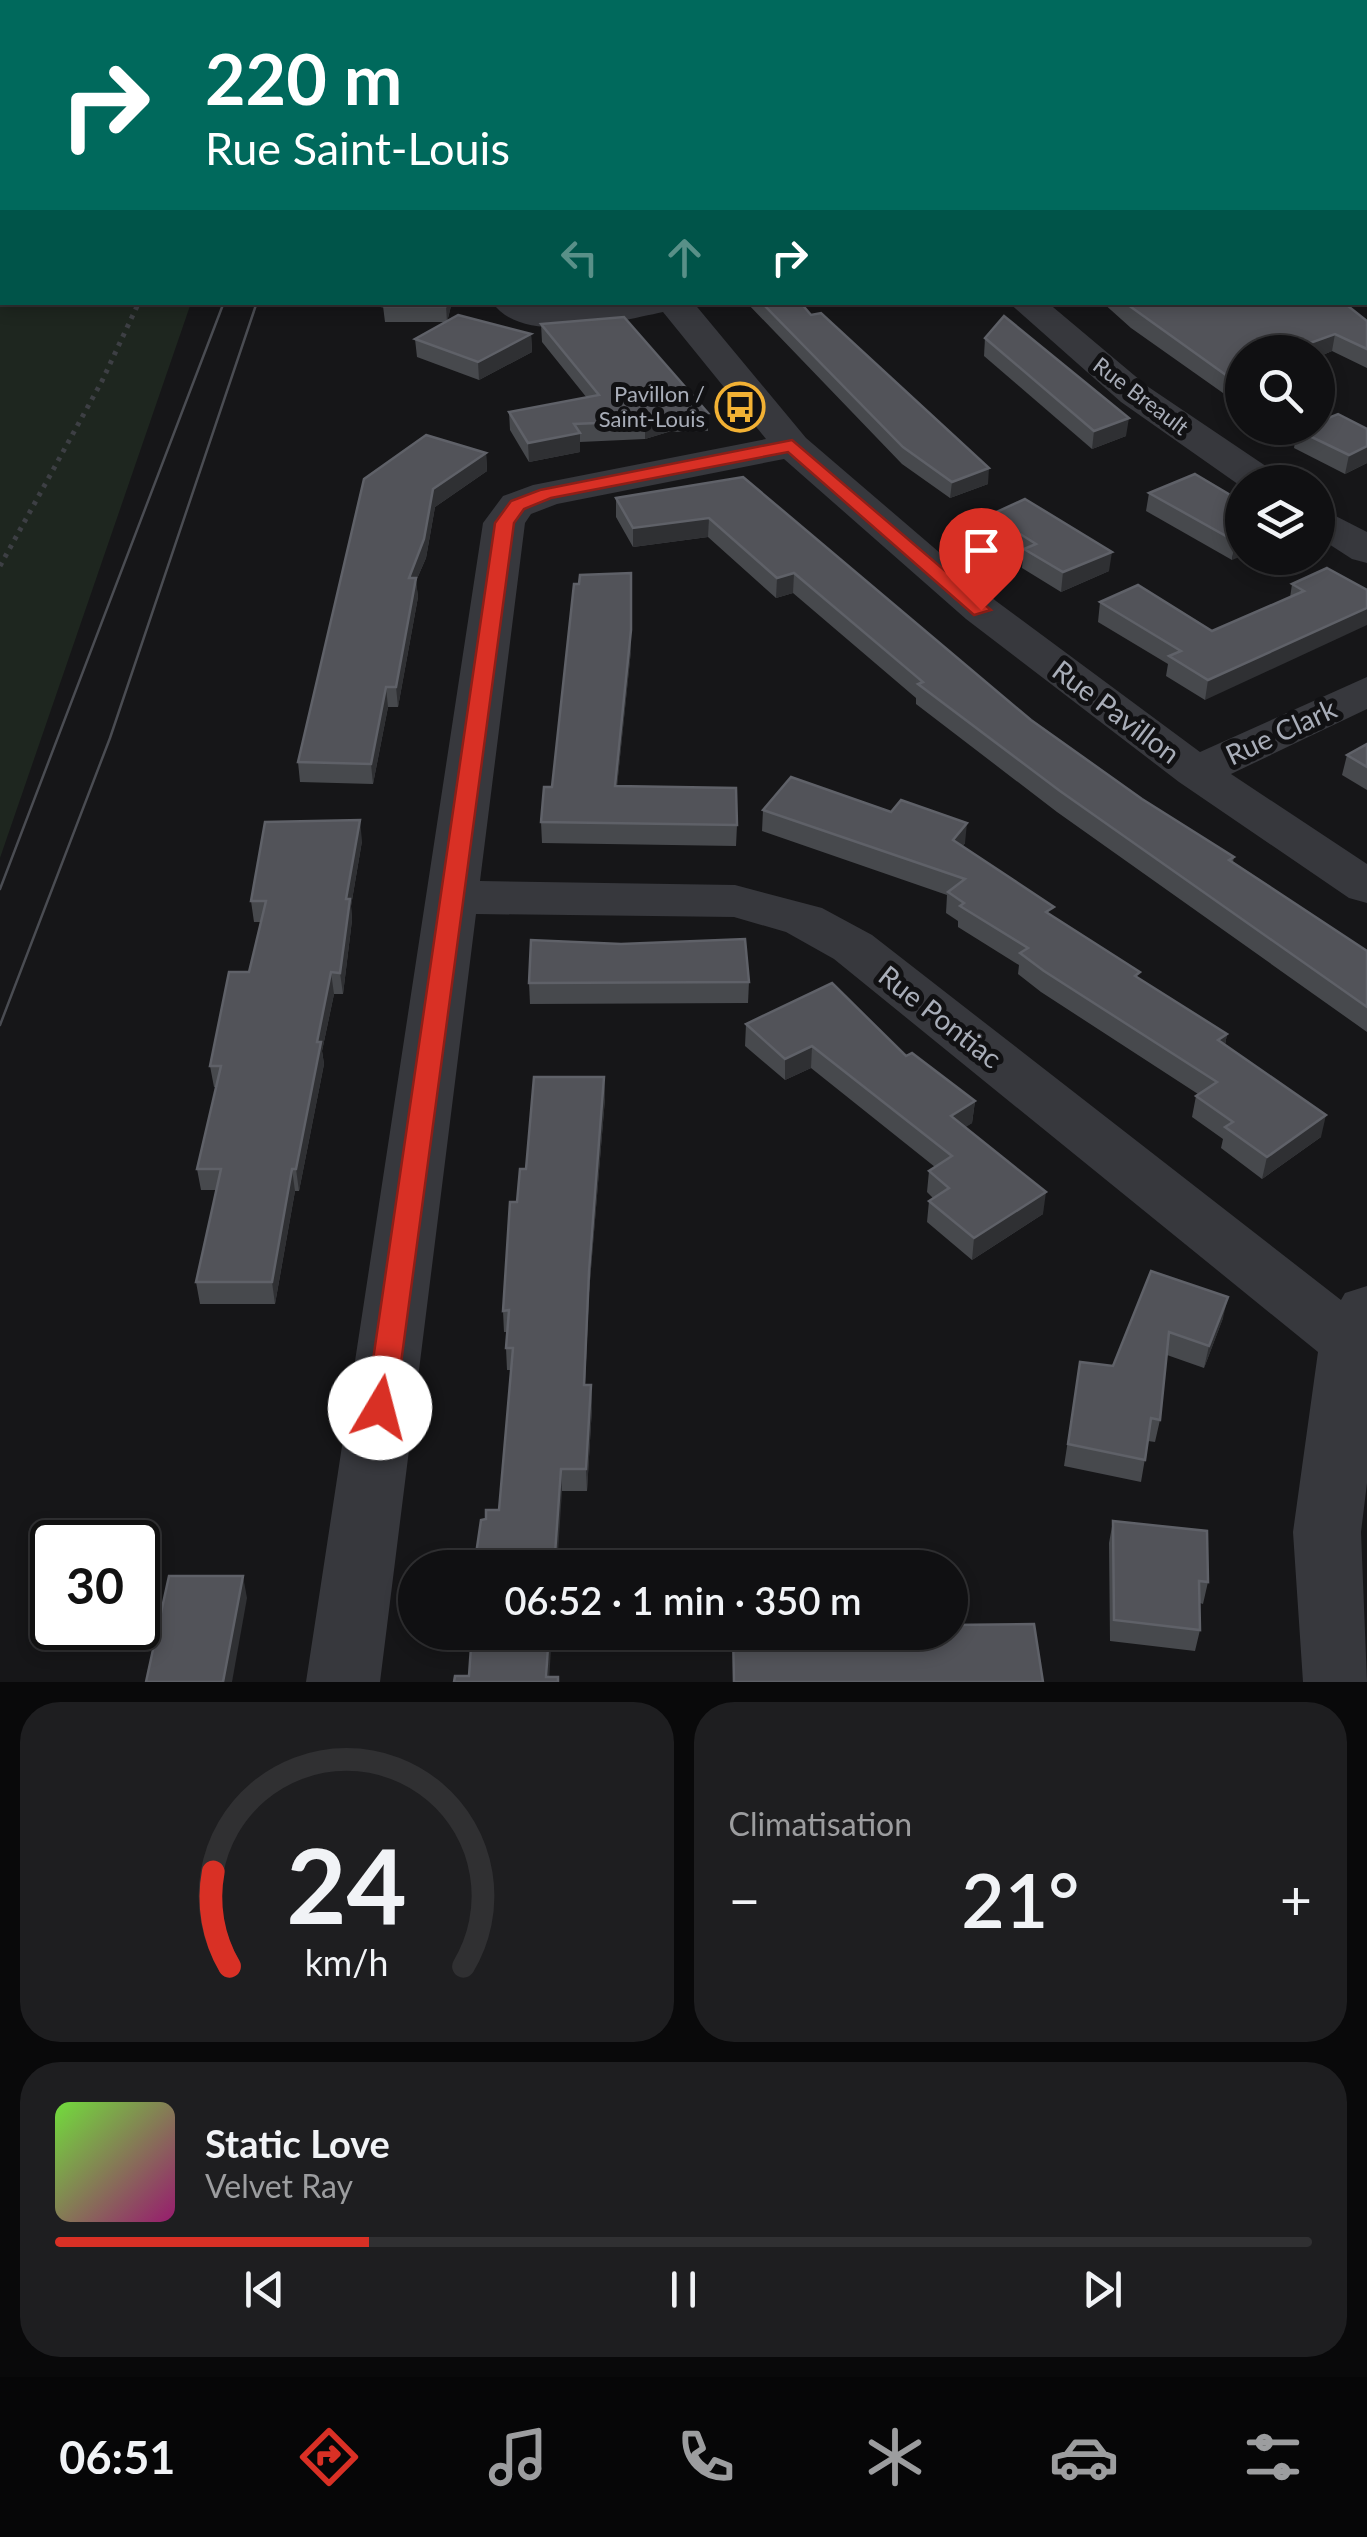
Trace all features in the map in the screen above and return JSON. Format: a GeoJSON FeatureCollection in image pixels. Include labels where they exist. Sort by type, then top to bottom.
{"type":"FeatureCollection","features":[{"type":"Feature","properties":{"kind":"street"},"geometry":{"type":"LineString","coordinates":[[513,305],[525,315],[570,316],[640,305]]}},
{"type":"Feature","properties":{"kind":"street","name":"Rue Pavillon"},"geometry":{"type":"LineString","coordinates":[[676,305],[792,446],[981,610],[1196,772],[1367,887]]}},
{"type":"Feature","properties":{"kind":"street","name":"Rue Breault"},"geometry":{"type":"LineString","coordinates":[[1030,305],[1134,394],[1237,465]]}},
{"type":"Feature","properties":{"kind":"street"},"geometry":{"type":"LineString","coordinates":[[343,1682],[504,523],[517,505],[547,494],[792,446]]}},
{"type":"Feature","properties":{"kind":"street"},"geometry":{"type":"LineString","coordinates":[[1335,530],[1367,550]]}},
{"type":"Feature","properties":{"kind":"street","name":"Rue Clark"},"geometry":{"type":"LineString","coordinates":[[1196,772],[1367,691]]}},
{"type":"Feature","properties":{"kind":"street","name":"Rue Pontiac"},"geometry":{"type":"LineString","coordinates":[[451,898],[735,901],[804,920],[852,947],[1359,1326]]}},
{"type":"Feature","properties":{"kind":"street"},"geometry":{"type":"LineString","coordinates":[[1340,1682],[1327,1532],[1359,1326]]}},
{"type":"Feature","properties":{"kind":"path"},"geometry":{"type":"LineString","coordinates":[[0,566],[138,305]]}},
{"type":"Feature","properties":{"kind":"shaded area"},"geometry":{"type":"Polygon","coordinates":[[[0,305],[190,305],[0,858],[0,305]]]}},
{"type":"Feature","properties":{"kind":"building"},"geometry":{"type":"Polygon","coordinates":[[[383,305],[446,305],[446,306],[383,305]]]}},
{"type":"Feature","properties":{"kind":"building"},"geometry":{"type":"Polygon","coordinates":[[[764,305],[803,305],[811,315],[821,313],[989,468],[952,482],[903,447],[764,305]]]}},
{"type":"Feature","properties":{"kind":"building"},"geometry":{"type":"Polygon","coordinates":[[[1128,305],[1347,305],[1367,321],[1367,349],[1335,334],[1225,335],[1225,374],[1128,305]]]}},
{"type":"Feature","properties":{"kind":"building"},"geometry":{"type":"Polygon","coordinates":[[[458,315],[531,334],[478,362],[415,339],[458,315]]]}},
{"type":"Feature","properties":{"kind":"building"},"geometry":{"type":"Polygon","coordinates":[[[1004,316],[1129,418],[1094,431],[985,338],[1004,316]]]}},
{"type":"Feature","properties":{"kind":"building"},"geometry":{"type":"Polygon","coordinates":[[[624,317],[708,413],[574,424],[580,433],[528,443],[509,412],[599,395],[541,324],[624,317]]]}},
{"type":"Feature","properties":{"kind":"building"},"geometry":{"type":"Polygon","coordinates":[[[1335,415],[1367,429],[1367,446],[1349,455],[1328,445],[1335,445],[1335,415]]]}},
{"type":"Feature","properties":{"kind":"building"},"geometry":{"type":"Polygon","coordinates":[[[426,435],[486,453],[433,489],[424,539],[409,578],[416,578],[396,687],[386,687],[371,764],[298,762],[364,479],[426,435]]]}},
{"type":"Feature","properties":{"kind":"building"},"geometry":{"type":"Polygon","coordinates":[[[1195,474],[1225,492],[1225,535],[1149,493],[1195,474]]]}},
{"type":"Feature","properties":{"kind":"building"},"geometry":{"type":"Polygon","coordinates":[[[743,477],[1031,720],[1142,799],[1234,857],[1229,860],[1367,951],[1367,1007],[1060,791],[918,684],[923,682],[794,573],[777,578],[709,518],[633,528],[616,498],[743,477]]]}},
{"type":"Feature","properties":{"kind":"building"},"geometry":{"type":"Polygon","coordinates":[[[1025,499],[1112,552],[1063,572],[1024,549],[1036,544],[990,515],[1025,499]]]}},
{"type":"Feature","properties":{"kind":"building"},"geometry":{"type":"Polygon","coordinates":[[[1335,572],[1367,590],[1367,608],[1208,680],[1169,656],[1181,651],[1100,602],[1138,585],[1212,631],[1304,591],[1292,584],[1312,575],[1335,572]]]}},
{"type":"Feature","properties":{"kind":"building"},"geometry":{"type":"Polygon","coordinates":[[[631,573],[631,630],[615,786],[736,788],[737,825],[541,822],[544,787],[552,787],[574,584],[579,584],[580,575],[631,573]]]}},
{"type":"Feature","properties":{"kind":"building"},"geometry":{"type":"Polygon","coordinates":[[[1367,744],[1367,767],[1347,755],[1367,744]]]}},
{"type":"Feature","properties":{"kind":"building"},"geometry":{"type":"Polygon","coordinates":[[[791,777],[891,812],[901,800],[967,823],[953,840],[1054,907],[1046,912],[1140,972],[1135,976],[1227,1034],[1218,1040],[1326,1115],[1267,1157],[1225,1127],[1233,1122],[1196,1096],[1217,1082],[1044,971],[1020,953],[1028,948],[960,906],[964,903],[948,892],[965,879],[763,810],[791,777]]]}},
{"type":"Feature","properties":{"kind":"building"},"geometry":{"type":"Polygon","coordinates":[[[360,820],[346,899],[350,899],[340,973],[331,972],[317,1042],[321,1042],[296,1169],[292,1169],[272,1282],[196,1282],[221,1169],[197,1169],[221,1066],[210,1066],[229,972],[249,972],[266,901],[251,901],[265,822],[360,820]]]}},
{"type":"Feature","properties":{"kind":"building"},"geometry":{"type":"Polygon","coordinates":[[[745,939],[749,982],[529,983],[531,940],[621,944],[745,939]]]}},
{"type":"Feature","properties":{"kind":"building"},"geometry":{"type":"Polygon","coordinates":[[[832,983],[906,1056],[912,1053],[975,1101],[951,1116],[1046,1192],[974,1238],[929,1201],[949,1188],[929,1171],[952,1156],[812,1046],[785,1059],[746,1024],[832,983]]]}},
{"type":"Feature","properties":{"kind":"building"},"geometry":{"type":"Polygon","coordinates":[[[534,1077],[604,1077],[589,1272],[584,1385],[591,1385],[586,1469],[561,1469],[555,1550],[477,1550],[486,1510],[499,1510],[513,1348],[506,1348],[509,1310],[503,1311],[510,1202],[517,1202],[520,1169],[526,1169],[534,1077]]]}},
{"type":"Feature","properties":{"kind":"building"},"geometry":{"type":"Polygon","coordinates":[[[1151,1271],[1228,1297],[1209,1346],[1169,1332],[1160,1420],[1151,1418],[1145,1460],[1068,1444],[1080,1362],[1113,1366],[1151,1271]]]}},
{"type":"Feature","properties":{"kind":"building"},"geometry":{"type":"Polygon","coordinates":[[[1113,1521],[1207,1531],[1208,1582],[1199,1581],[1200,1630],[1114,1620],[1113,1521]]]}},
{"type":"Feature","properties":{"kind":"building"},"geometry":{"type":"Polygon","coordinates":[[[169,1576],[243,1576],[223,1682],[146,1682],[153,1650],[160,1650],[160,1617],[169,1576]]]}},
{"type":"Feature","properties":{"kind":"building"},"geometry":{"type":"Polygon","coordinates":[[[1034,1624],[1043,1682],[734,1682],[733,1650],[968,1650],[968,1625],[1034,1624]]]}},
{"type":"Feature","properties":{"kind":"building"},"geometry":{"type":"Polygon","coordinates":[[[471,1650],[548,1650],[546,1677],[558,1677],[558,1682],[454,1682],[455,1676],[469,1676],[471,1650]]]}},
{"type":"Feature","properties":{"kind":"tram line"},"geometry":{"type":"LineString","coordinates":[[0,889],[223,305]]}},
{"type":"Feature","properties":{"kind":"tram line"},"geometry":{"type":"LineString","coordinates":[[0,1025],[110,738],[256,305]]}},
{"type":"Feature","properties":{"kind":"place","name":"Pavillon / Saint-Louis"},"geometry":{"type":"Point","coordinates":[740,407]}},
{"type":"Feature","properties":{"kind":"route"},"geometry":{"type":"LineString","coordinates":[[380,1408],[504,523],[517,505],[547,494],[792,446],[981,610]]}}]}
